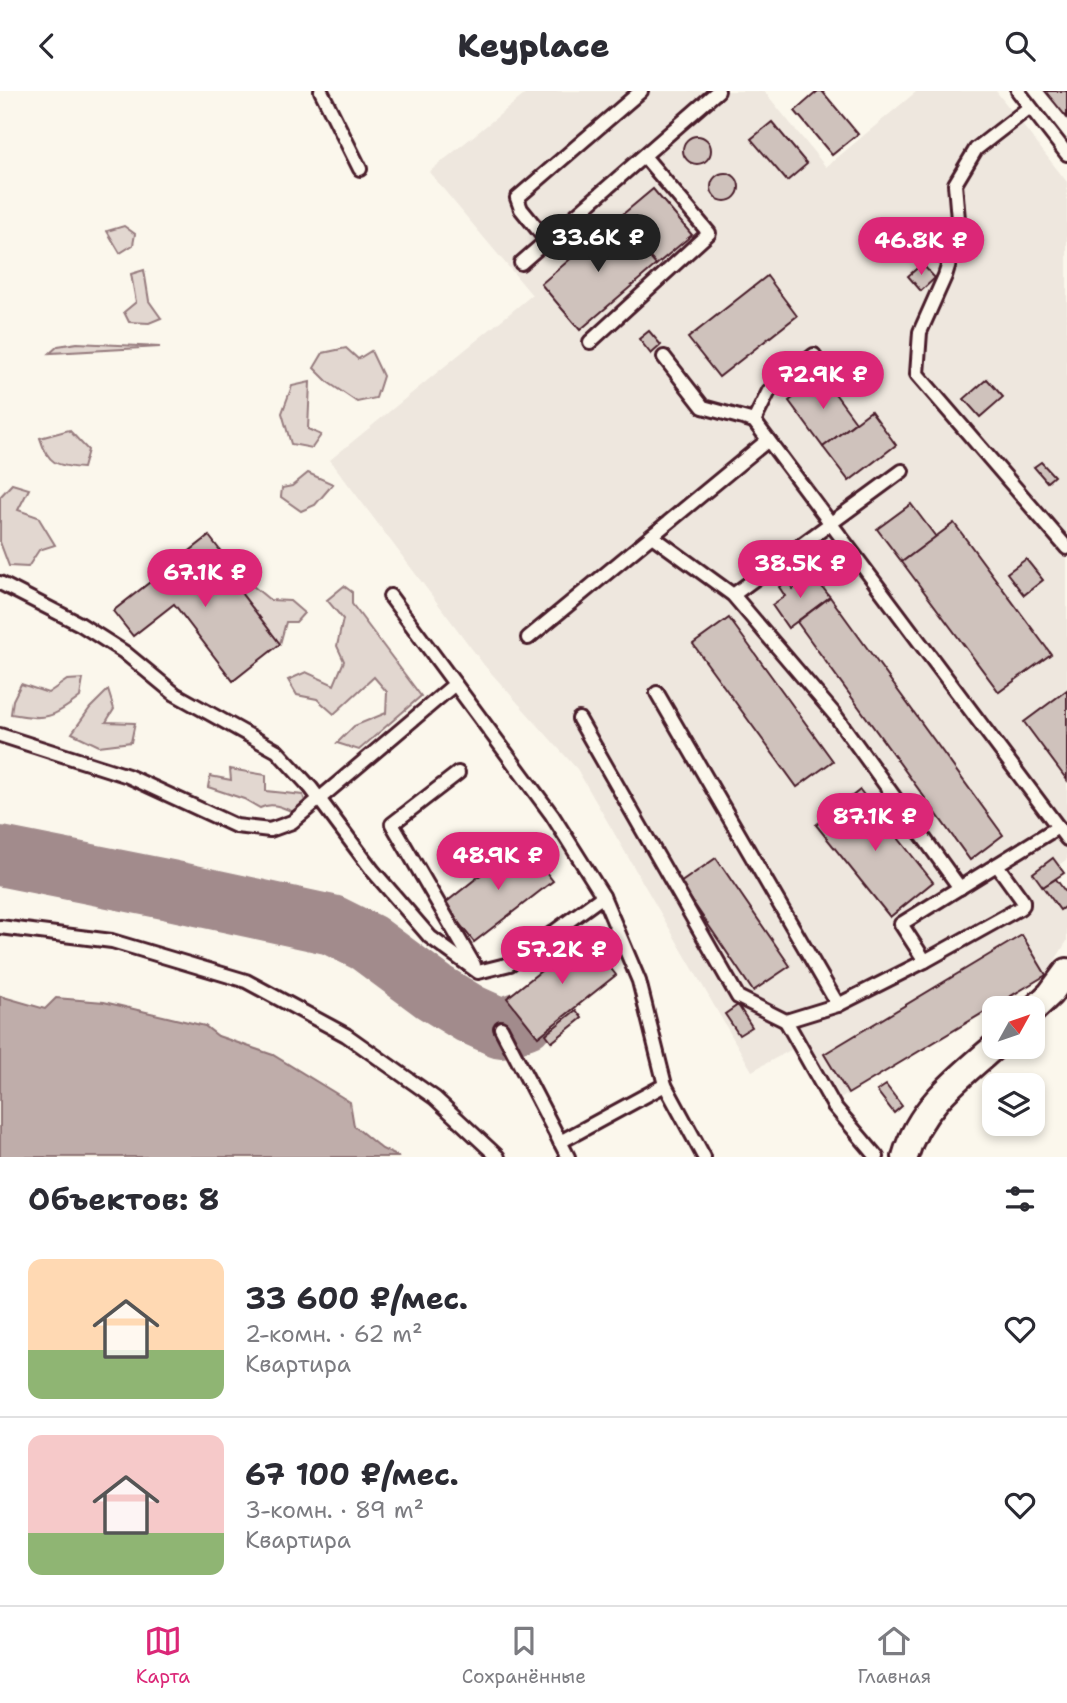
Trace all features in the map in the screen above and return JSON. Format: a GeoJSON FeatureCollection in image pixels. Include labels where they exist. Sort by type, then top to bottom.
{"type":"FeatureCollection","features":[{"type":"Feature","properties":{"kind":"street"},"geometry":{"type":"LineString","coordinates":[[1045,999],[1067,971]]}},
{"type":"Feature","properties":{"kind":"street"},"geometry":{"type":"LineString","coordinates":[[905,1157],[920,1121],[942,1092],[982,1057]]}},
{"type":"Feature","properties":{"kind":"lane"},"geometry":{"type":"LineString","coordinates":[[321,91],[360,169]]}},
{"type":"Feature","properties":{"kind":"lane"},"geometry":{"type":"LineString","coordinates":[[547,241],[521,209],[517,198],[641,91]]}},
{"type":"Feature","properties":{"kind":"lane"},"geometry":{"type":"LineString","coordinates":[[521,263],[718,91]]}},
{"type":"Feature","properties":{"kind":"lane"},"geometry":{"type":"LineString","coordinates":[[1018,91],[1067,154]]}},
{"type":"Feature","properties":{"kind":"lane"},"geometry":{"type":"LineString","coordinates":[[1030,107],[975,149],[955,184],[959,232],[945,276],[920,332],[917,374],[1067,548]]}},
{"type":"Feature","properties":{"kind":"lane"},"geometry":{"type":"LineString","coordinates":[[590,342],[709,233],[644,156]]}},
{"type":"Feature","properties":{"kind":"lane"},"geometry":{"type":"LineString","coordinates":[[754,421],[769,391],[814,355]]}},
{"type":"Feature","properties":{"kind":"lane"},"geometry":{"type":"LineString","coordinates":[[664,357],[703,407],[754,421],[1067,839]]}},
{"type":"Feature","properties":{"kind":"lane"},"geometry":{"type":"LineString","coordinates":[[528,638],[768,440]]}},
{"type":"Feature","properties":{"kind":"lane"},"geometry":{"type":"LineString","coordinates":[[733,595],[902,471]]}},
{"type":"Feature","properties":{"kind":"lane"},"geometry":{"type":"LineString","coordinates":[[652,536],[733,595],[835,715],[960,888]]}},
{"type":"Feature","properties":{"kind":"lane"},"geometry":{"type":"LineString","coordinates":[[0,583],[80,624],[124,652],[175,694],[277,751],[430,937],[478,972]]}},
{"type":"Feature","properties":{"kind":"lane"},"geometry":{"type":"LineString","coordinates":[[390,596],[552,815],[603,896],[639,981],[664,1085],[704,1157]]}},
{"type":"Feature","properties":{"kind":"lane"},"geometry":{"type":"LineString","coordinates":[[0,735],[128,776],[236,826],[270,830],[292,822],[455,684]]}},
{"type":"Feature","properties":{"kind":"lane"},"geometry":{"type":"LineString","coordinates":[[656,693],[838,1005]]}},
{"type":"Feature","properties":{"kind":"lane"},"geometry":{"type":"LineString","coordinates":[[579,719],[738,997],[786,1021],[834,1107],[877,1157]]}},
{"type":"Feature","properties":{"kind":"lane"},"geometry":{"type":"LineString","coordinates":[[458,773],[392,824],[478,972]]}},
{"type":"Feature","properties":{"kind":"lane"},"geometry":{"type":"LineString","coordinates":[[925,961],[901,924],[1058,827]]}},
{"type":"Feature","properties":{"kind":"lane"},"geometry":{"type":"LineString","coordinates":[[786,1021],[838,1005],[925,961],[1023,905],[1023,901],[997,865]]}},
{"type":"Feature","properties":{"kind":"lane"},"geometry":{"type":"LineString","coordinates":[[478,972],[510,964],[603,896]]}},
{"type":"Feature","properties":{"kind":"lane"},"geometry":{"type":"LineString","coordinates":[[0,927],[112,941],[246,981],[346,1035],[435,1098],[498,1157]]}},
{"type":"Feature","properties":{"kind":"lane"},"geometry":{"type":"LineString","coordinates":[[501,1028],[568,1157]]}},
{"type":"Feature","properties":{"kind":"lane"},"geometry":{"type":"LineString","coordinates":[[560,1142],[664,1085]]}},
{"type":"Feature","properties":{"kind":"shaded area"},"geometry":{"type":"Polygon","coordinates":[[[529,91],[764,91],[826,167],[917,91],[996,91],[1067,182],[1067,859],[1059,865],[1064,873],[1056,879],[1067,895],[1067,941],[1046,975],[1011,996],[982,996],[982,1013],[841,1098],[807,1041],[752,1071],[577,769],[484,665],[330,460],[532,295],[429,172],[529,91]]]}},
{"type":"Feature","properties":{"kind":"shaded area"},"geometry":{"type":"Polygon","coordinates":[[[124,226],[135,234],[133,245],[120,253],[107,231],[124,226]]]}},
{"type":"Feature","properties":{"kind":"shaded area"},"geometry":{"type":"Polygon","coordinates":[[[144,270],[149,301],[161,318],[149,323],[129,322],[124,312],[136,302],[131,274],[144,270]]]}},
{"type":"Feature","properties":{"kind":"shaded area"},"geometry":{"type":"Polygon","coordinates":[[[77,343],[160,347],[50,353],[58,346],[77,343]]]}},
{"type":"Feature","properties":{"kind":"shaded area"},"geometry":{"type":"Polygon","coordinates":[[[346,348],[358,359],[371,351],[383,376],[376,398],[357,402],[329,383],[314,368],[323,353],[346,348]]]}},
{"type":"Feature","properties":{"kind":"shaded area"},"geometry":{"type":"Polygon","coordinates":[[[310,382],[308,429],[321,435],[312,448],[291,444],[282,413],[292,386],[310,382]]]}},
{"type":"Feature","properties":{"kind":"shaded area"},"geometry":{"type":"Polygon","coordinates":[[[69,430],[88,450],[83,468],[54,462],[43,447],[40,438],[69,430]]]}},
{"type":"Feature","properties":{"kind":"shaded area"},"geometry":{"type":"Polygon","coordinates":[[[308,473],[333,484],[315,505],[301,511],[281,497],[282,488],[292,486],[308,473]]]}},
{"type":"Feature","properties":{"kind":"shaded area"},"geometry":{"type":"Polygon","coordinates":[[[12,484],[29,489],[18,510],[38,517],[55,545],[39,550],[28,567],[9,566],[0,542],[0,497],[12,484]]]}},
{"type":"Feature","properties":{"kind":"shaded area"},"geometry":{"type":"Polygon","coordinates":[[[243,558],[252,570],[253,586],[270,600],[290,601],[304,613],[296,622],[286,622],[280,644],[222,568],[229,562],[243,558]]]}},
{"type":"Feature","properties":{"kind":"shaded area"},"geometry":{"type":"Polygon","coordinates":[[[344,586],[352,592],[352,604],[421,696],[359,750],[337,743],[354,726],[386,713],[387,692],[374,677],[334,714],[317,699],[297,695],[288,680],[306,672],[334,685],[344,661],[337,646],[343,619],[327,600],[344,586]]]}},
{"type":"Feature","properties":{"kind":"shaded area"},"geometry":{"type":"Polygon","coordinates":[[[83,679],[80,697],[55,714],[32,717],[11,714],[13,700],[21,684],[48,693],[67,680],[83,679]]]}},
{"type":"Feature","properties":{"kind":"shaded area"},"geometry":{"type":"Polygon","coordinates":[[[108,690],[114,709],[106,722],[135,723],[131,742],[99,746],[72,733],[90,708],[108,690]]]}},
{"type":"Feature","properties":{"kind":"shaded area"},"geometry":{"type":"Polygon","coordinates":[[[230,769],[266,775],[266,791],[303,795],[307,808],[303,815],[271,805],[260,808],[244,799],[208,787],[210,776],[231,780],[230,769]]]}},
{"type":"Feature","properties":{"kind":"shaded area"},"geometry":{"type":"Polygon","coordinates":[[[0,996],[45,1009],[56,998],[104,1002],[205,1026],[218,1036],[273,1055],[350,1102],[354,1126],[382,1149],[399,1157],[0,1157],[0,996]]]}},
{"type":"Feature","properties":{"kind":"building"},"geometry":{"type":"Polygon","coordinates":[[[818,91],[822,91],[858,134],[832,155],[795,111],[818,91]]]}},
{"type":"Feature","properties":{"kind":"building"},"geometry":{"type":"Polygon","coordinates":[[[1045,91],[1067,91],[1067,118],[1045,91]]]}},
{"type":"Feature","properties":{"kind":"building"},"geometry":{"type":"Polygon","coordinates":[[[772,122],[807,164],[787,181],[751,139],[772,122]]]}},
{"type":"Feature","properties":{"kind":"building"},"geometry":{"type":"Polygon","coordinates":[[[697,136],[707,140],[711,150],[707,160],[697,164],[687,160],[683,150],[687,140],[697,136]]]}},
{"type":"Feature","properties":{"kind":"building"},"geometry":{"type":"Polygon","coordinates":[[[725,173],[735,177],[739,187],[735,197],[725,201],[715,197],[711,187],[715,177],[725,173]]]}},
{"type":"Feature","properties":{"kind":"building"},"geometry":{"type":"Polygon","coordinates":[[[653,189],[692,235],[656,265],[617,219],[653,189]]]}},
{"type":"Feature","properties":{"kind":"building"},"geometry":{"type":"Polygon","coordinates":[[[617,219],[656,265],[580,330],[541,284],[617,219]]]}},
{"type":"Feature","properties":{"kind":"building"},"geometry":{"type":"Polygon","coordinates":[[[922,264],[935,278],[921,291],[908,276],[922,264]]]}},
{"type":"Feature","properties":{"kind":"building"},"geometry":{"type":"Polygon","coordinates":[[[767,276],[797,316],[719,377],[688,338],[767,276]]]}},
{"type":"Feature","properties":{"kind":"building"},"geometry":{"type":"Polygon","coordinates":[[[649,331],[661,345],[651,354],[639,339],[649,331]]]}},
{"type":"Feature","properties":{"kind":"building"},"geometry":{"type":"Polygon","coordinates":[[[822,376],[856,422],[823,447],[789,401],[822,376]]]}},
{"type":"Feature","properties":{"kind":"building"},"geometry":{"type":"Polygon","coordinates":[[[987,379],[1003,397],[980,417],[964,399],[987,379]]]}},
{"type":"Feature","properties":{"kind":"building"},"geometry":{"type":"Polygon","coordinates":[[[871,411],[896,445],[849,481],[823,447],[871,411]]]}},
{"type":"Feature","properties":{"kind":"building"},"geometry":{"type":"Polygon","coordinates":[[[1041,462],[1054,476],[1047,482],[1034,467],[1041,462]]]}},
{"type":"Feature","properties":{"kind":"building"},"geometry":{"type":"Polygon","coordinates":[[[911,504],[936,537],[902,562],[877,529],[911,504]]]}},
{"type":"Feature","properties":{"kind":"building"},"geometry":{"type":"Polygon","coordinates":[[[954,523],[1051,654],[999,692],[902,562],[954,523]]]}},
{"type":"Feature","properties":{"kind":"building"},"geometry":{"type":"Polygon","coordinates":[[[209,536],[229,562],[222,568],[280,644],[233,681],[174,604],[133,636],[113,611],[209,536]]]}},
{"type":"Feature","properties":{"kind":"building"},"geometry":{"type":"Polygon","coordinates":[[[1026,559],[1043,580],[1024,595],[1007,573],[1026,559]]]}},
{"type":"Feature","properties":{"kind":"building"},"geometry":{"type":"Polygon","coordinates":[[[813,575],[830,597],[788,628],[772,605],[785,596],[779,587],[787,581],[793,589],[813,575]]]}},
{"type":"Feature","properties":{"kind":"building"},"geometry":{"type":"Polygon","coordinates":[[[830,597],[1003,835],[970,860],[797,622],[830,597]]]}},
{"type":"Feature","properties":{"kind":"building"},"geometry":{"type":"Polygon","coordinates":[[[729,618],[833,761],[797,787],[693,644],[729,618]]]}},
{"type":"Feature","properties":{"kind":"building"},"geometry":{"type":"Polygon","coordinates":[[[1067,690],[1067,780],[1024,722],[1067,690]]]}},
{"type":"Feature","properties":{"kind":"building"},"geometry":{"type":"Polygon","coordinates":[[[860,790],[933,882],[890,917],[816,825],[860,790]]]}},
{"type":"Feature","properties":{"kind":"building"},"geometry":{"type":"Polygon","coordinates":[[[522,842],[553,881],[474,942],[444,904],[522,842]]]}},
{"type":"Feature","properties":{"kind":"building"},"geometry":{"type":"Polygon","coordinates":[[[716,858],[790,966],[753,991],[680,883],[716,858]]]}},
{"type":"Feature","properties":{"kind":"building"},"geometry":{"type":"Polygon","coordinates":[[[1053,858],[1064,873],[1043,887],[1033,873],[1053,858]]]}},
{"type":"Feature","properties":{"kind":"building"},"geometry":{"type":"Polygon","coordinates":[[[1056,879],[1067,894],[1067,905],[1060,910],[1043,887],[1056,879]]]}},
{"type":"Feature","properties":{"kind":"building"},"geometry":{"type":"Polygon","coordinates":[[[1022,935],[1046,975],[1011,996],[982,996],[982,1013],[848,1094],[824,1054],[1022,935]]]}},
{"type":"Feature","properties":{"kind":"building"},"geometry":{"type":"Polygon","coordinates":[[[585,936],[616,975],[538,1037],[507,998],[585,936]]]}},
{"type":"Feature","properties":{"kind":"building"},"geometry":{"type":"Polygon","coordinates":[[[738,1005],[752,1027],[739,1035],[725,1014],[738,1005]]]}},
{"type":"Feature","properties":{"kind":"building"},"geometry":{"type":"Polygon","coordinates":[[[576,1010],[582,1018],[552,1042],[546,1034],[576,1010]]]}},
{"type":"Feature","properties":{"kind":"building"},"geometry":{"type":"Polygon","coordinates":[[[886,1085],[902,1106],[894,1113],[877,1091],[886,1085]]]}},
{"type":"Feature","properties":{"kind":"taxiway"},"geometry":{"type":"LineString","coordinates":[[0,856],[332,925],[368,943],[434,992],[470,1014],[501,1028],[524,1020]]}}]}
